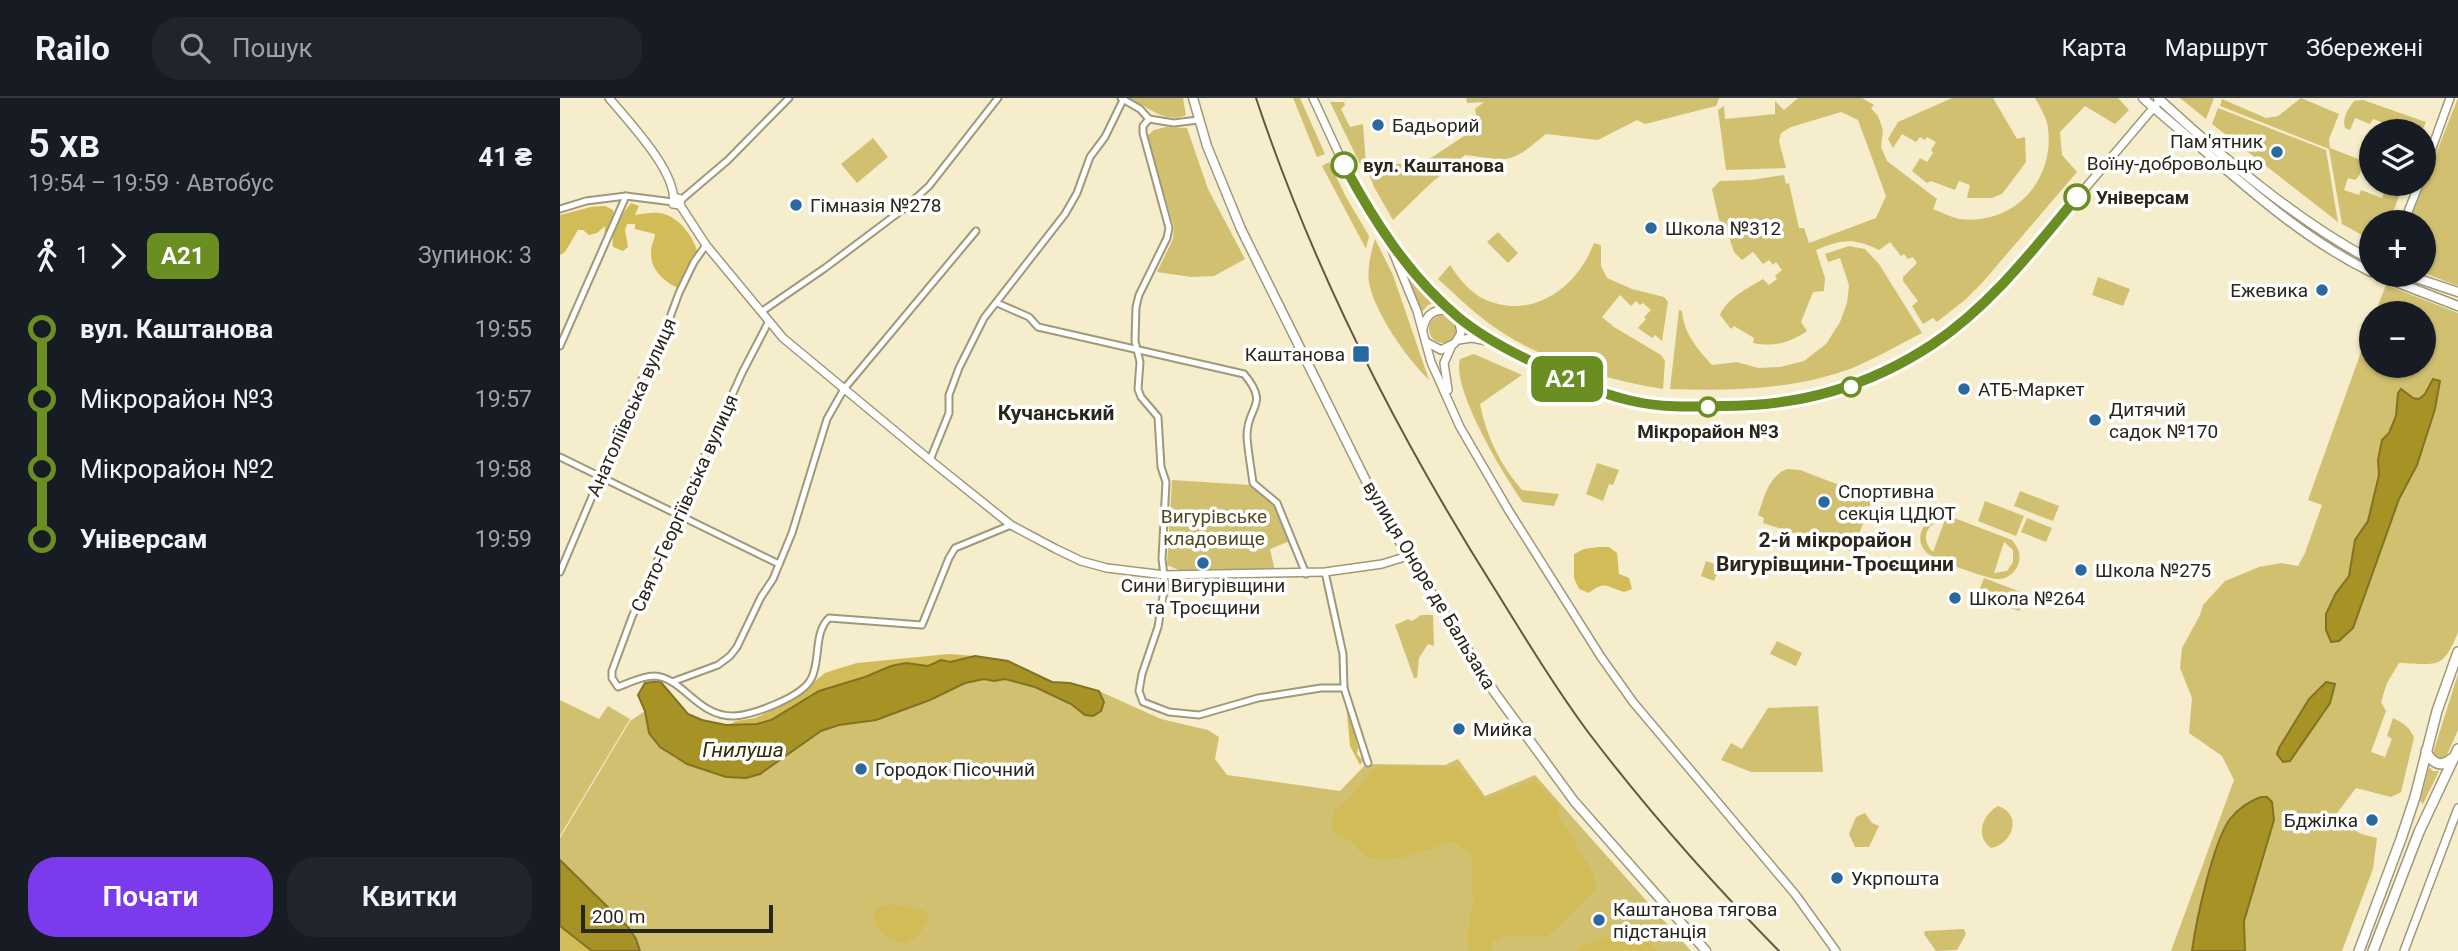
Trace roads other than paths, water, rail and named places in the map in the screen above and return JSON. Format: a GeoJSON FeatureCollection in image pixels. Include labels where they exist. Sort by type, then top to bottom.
{"type":"FeatureCollection","features":[{"type":"Feature","properties":{"kind":"main road","name":"вулиця Оноре де Бальзака"},"geometry":{"type":"LineString","coordinates":[[1193,98],[1198,120],[1241,229],[1370,489],[1408,556],[1495,693],[1574,801],[1706,951]]}},
{"type":"Feature","properties":{"kind":"main road"},"geometry":{"type":"LineString","coordinates":[[2143,98],[2245,186],[2309,236],[2359,266]]}},
{"type":"Feature","properties":{"kind":"main road"},"geometry":{"type":"LineString","coordinates":[[2159,99],[2313,225],[2359,253]]}},
{"type":"Feature","properties":{"kind":"main road"},"geometry":{"type":"LineString","coordinates":[[2436,285],[2458,292]]}},
{"type":"Feature","properties":{"kind":"main road"},"geometry":{"type":"LineString","coordinates":[[2410,287],[2457,306]]}},
{"type":"Feature","properties":{"kind":"main road"},"geometry":{"type":"LineString","coordinates":[[2359,951],[2401,839],[2437,711],[2458,652]]}},
{"type":"Feature","properties":{"kind":"main road"},"geometry":{"type":"LineString","coordinates":[[2426,751],[2429,757],[2439,764],[2448,762],[2456,752]]}},
{"type":"Feature","properties":{"kind":"main road"},"geometry":{"type":"LineString","coordinates":[[2373,951],[2419,832],[2456,752]]}},
{"type":"Feature","properties":{"kind":"street"},"geometry":{"type":"LineString","coordinates":[[609,98],[660,163],[677,201],[706,245],[783,338],[1011,525],[1081,561],[1107,568],[1165,575],[1306,574],[1387,563],[1408,556]]}},
{"type":"Feature","properties":{"kind":"street"},"geometry":{"type":"LineString","coordinates":[[560,209],[586,201],[626,196],[677,201],[728,160],[789,98]]}},
{"type":"Feature","properties":{"kind":"street"},"geometry":{"type":"LineString","coordinates":[[761,312],[906,207],[929,186],[998,98]]}},
{"type":"Feature","properties":{"kind":"street"},"geometry":{"type":"LineString","coordinates":[[1313,98],[1344,165],[1388,240],[1417,311],[1431,362],[1460,427],[1489,479],[1601,657],[1642,713],[1795,894],[1836,951]]}},
{"type":"Feature","properties":{"kind":"street"},"geometry":{"type":"LineString","coordinates":[[2436,138],[2451,98]]}},
{"type":"Feature","properties":{"kind":"street"},"geometry":{"type":"LineString","coordinates":[[930,460],[949,413],[949,395],[959,368],[984,318],[1065,214],[1077,193],[1090,157],[1105,137],[1122,99],[1140,109],[1149,119],[1174,123],[1198,120]]}},
{"type":"Feature","properties":{"kind":"street"},"geometry":{"type":"LineString","coordinates":[[1388,240],[1455,315],[1491,342],[1585,387],[1629,401],[1664,407],[1729,407],[1828,394],[1852,387],[1933,344],[1978,309],[2031,252],[2159,99]]}},
{"type":"Feature","properties":{"kind":"street"},"geometry":{"type":"LineString","coordinates":[[1149,119],[1143,126],[1143,133],[1169,228],[1167,238],[1137,302],[1135,341],[1140,362],[1139,394],[1157,413],[1160,424],[1161,467],[1166,482],[1162,559],[1165,575],[1158,627],[1143,668],[1140,687],[1143,702],[1169,712],[1199,715],[1258,698],[1321,688],[1344,688]]}},
{"type":"Feature","properties":{"kind":"street"},"geometry":{"type":"LineString","coordinates":[[560,346],[626,196]]}},
{"type":"Feature","properties":{"kind":"street"},"geometry":{"type":"LineString","coordinates":[[976,231],[844,389],[827,419],[792,533],[779,564],[730,656],[718,665],[672,682],[694,701],[713,712],[729,716],[755,712],[784,700],[806,686],[812,678],[822,628],[829,618],[922,625],[955,548],[1011,525]]}},
{"type":"Feature","properties":{"kind":"street","name":"Анатоліївська вулиця"},"geometry":{"type":"LineString","coordinates":[[560,572],[642,379],[659,347],[684,283],[706,245]]}},
{"type":"Feature","properties":{"kind":"street"},"geometry":{"type":"LineString","coordinates":[[997,303],[1029,317],[1038,327],[1244,374],[1256,388],[1257,400],[1247,434],[1253,483],[1277,503],[1306,574]]}},
{"type":"Feature","properties":{"kind":"street"},"geometry":{"type":"LineString","coordinates":[[1422,333],[1424,322],[1432,312],[1444,310],[1455,315],[1462,329],[1445,359],[1444,370],[1451,405]]}},
{"type":"Feature","properties":{"kind":"street","name":"Свято-Георгіївська вулиця"},"geometry":{"type":"LineString","coordinates":[[672,682],[657,676],[618,687],[612,678],[614,663],[742,373],[769,321]]}},
{"type":"Feature","properties":{"kind":"street"},"geometry":{"type":"LineString","coordinates":[[1426,342],[1441,349],[1472,338],[1491,342]]}},
{"type":"Feature","properties":{"kind":"street"},"geometry":{"type":"LineString","coordinates":[[560,457],[779,564]]}},
{"type":"Feature","properties":{"kind":"street"},"geometry":{"type":"LineString","coordinates":[[1325,572],[1343,654],[1344,688],[1368,763]]}},
{"type":"Feature","properties":{"kind":"street"},"geometry":{"type":"LineString","coordinates":[[2404,951],[2458,808]]}},
{"type":"Feature","properties":{"kind":"water"},"geometry":{"type":"Polygon","coordinates":[[[2433,379],[2440,381],[2435,409],[2417,465],[2399,499],[2353,628],[2339,641],[2331,642],[2326,630],[2326,614],[2336,593],[2349,576],[2355,540],[2368,521],[2379,475],[2378,460],[2382,440],[2389,433],[2396,416],[2398,393],[2401,389],[2419,399],[2433,379]]]}},
{"type":"Feature","properties":{"kind":"water","name":"Гнилуша"},"geometry":{"type":"Polygon","coordinates":[[[975,656],[1008,661],[1052,682],[1070,683],[1099,691],[1104,702],[1101,711],[1093,716],[1085,715],[1071,704],[1035,687],[1005,679],[984,679],[965,683],[930,700],[876,720],[839,725],[821,731],[760,774],[746,778],[726,777],[687,764],[660,747],[649,733],[645,711],[638,695],[645,683],[660,681],[688,714],[726,725],[757,724],[771,720],[819,691],[891,666],[906,663],[928,666],[941,660],[950,662],[975,656]]]}},
{"type":"Feature","properties":{"kind":"water"},"geometry":{"type":"Polygon","coordinates":[[[2326,682],[2335,684],[2330,703],[2290,761],[2283,762],[2277,754],[2279,748],[2309,699],[2326,682]]]}},
{"type":"Feature","properties":{"kind":"water"},"geometry":{"type":"Polygon","coordinates":[[[2267,797],[2272,802],[2274,820],[2244,921],[2245,951],[2192,951],[2206,882],[2217,845],[2230,819],[2248,803],[2267,797]]]}},
{"type":"Feature","properties":{"kind":"water"},"geometry":{"type":"Polygon","coordinates":[[[560,860],[628,927],[640,951],[592,951],[560,926],[560,860]]]}},
{"type":"Feature","properties":{"kind":"tram line"},"geometry":{"type":"LineString","coordinates":[[1256,98],[1304,227],[1361,352],[1392,413],[1460,532],[1540,662],[1588,732],[1680,845],[1779,951]]}},
{"type":"Feature","properties":{"kind":"place","name":"Бадьорий"},"geometry":{"type":"Point","coordinates":[1378,125]}},
{"type":"Feature","properties":{"kind":"place","name":"Пам'ятник Воїну-добровольцю"},"geometry":{"type":"Point","coordinates":[2277,152]}},
{"type":"Feature","properties":{"kind":"place","name":"вул. Каштанова"},"geometry":{"type":"Point","coordinates":[1344,165]}},
{"type":"Feature","properties":{"kind":"place","name":"Універсам"},"geometry":{"type":"Point","coordinates":[2077,197]}},
{"type":"Feature","properties":{"kind":"place","name":"Гімназія №278"},"geometry":{"type":"Point","coordinates":[796,205]}},
{"type":"Feature","properties":{"kind":"place","name":"Школа №312"},"geometry":{"type":"Point","coordinates":[1651,228]}},
{"type":"Feature","properties":{"kind":"place","name":"Ежевика"},"geometry":{"type":"Point","coordinates":[2322,290]}},
{"type":"Feature","properties":{"kind":"place","name":"Каштанова"},"geometry":{"type":"Point","coordinates":[1361,354]}},
{"type":"Feature","properties":{"kind":"place","name":"АТБ-Маркет"},"geometry":{"type":"Point","coordinates":[1964,389]}},
{"type":"Feature","properties":{"kind":"place","name":"Мікрорайон №3"},"geometry":{"type":"Point","coordinates":[1708,407]}},
{"type":"Feature","properties":{"kind":"place","name":"Дитячий садок №170"},"geometry":{"type":"Point","coordinates":[2095,420]}},
{"type":"Feature","properties":{"kind":"place","name":"Спортивна секція ЦДЮТ"},"geometry":{"type":"Point","coordinates":[1824,502]}},
{"type":"Feature","properties":{"kind":"place","name":"Сини Вигурівщини та Троєщини"},"geometry":{"type":"Point","coordinates":[1203,563]}},
{"type":"Feature","properties":{"kind":"place","name":"Школа №275"},"geometry":{"type":"Point","coordinates":[2081,570]}},
{"type":"Feature","properties":{"kind":"place","name":"Школа №264"},"geometry":{"type":"Point","coordinates":[1955,598]}},
{"type":"Feature","properties":{"kind":"place","name":"Мийка"},"geometry":{"type":"Point","coordinates":[1459,729]}},
{"type":"Feature","properties":{"kind":"place","name":"Городок Пісочний"},"geometry":{"type":"Point","coordinates":[861,769]}},
{"type":"Feature","properties":{"kind":"place","name":"Бджілка"},"geometry":{"type":"Point","coordinates":[2372,820]}},
{"type":"Feature","properties":{"kind":"place","name":"Укрпошта"},"geometry":{"type":"Point","coordinates":[1837,878]}},
{"type":"Feature","properties":{"kind":"place","name":"Каштанова тягова пiдстанцiя"},"geometry":{"type":"Point","coordinates":[1599,920]}},
{"type":"Feature","properties":{"kind":"district","name":"Кучанський"},"geometry":{"type":"Point","coordinates":[1056,413]}},
{"type":"Feature","properties":{"kind":"district","name":"2-й мікрорайон Вигурівщини-Троєщини"},"geometry":{"type":"Point","coordinates":[1835,552]}},
{"type":"Feature","properties":{"kind":"park label","name":"Вигурівське кладовище"},"geometry":{"type":"Point","coordinates":[1214,527]}}]}
